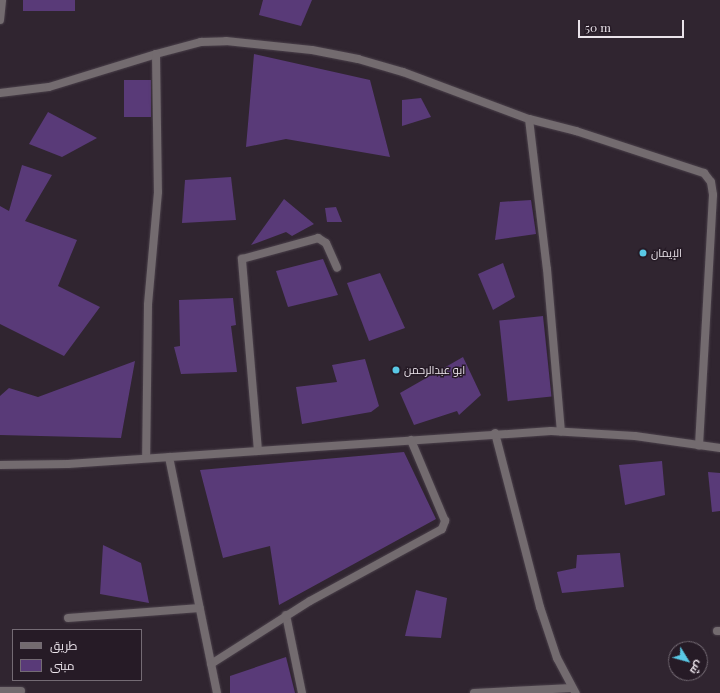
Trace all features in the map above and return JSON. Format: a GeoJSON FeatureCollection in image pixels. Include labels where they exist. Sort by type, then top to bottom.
{"type":"FeatureCollection","features":[{"type":"Feature","properties":{"kind":"street"},"geometry":{"type":"LineString","coordinates":[[0,20],[2,0]]}},
{"type":"Feature","properties":{"kind":"street"},"geometry":{"type":"LineString","coordinates":[[0,93],[49,87],[156,54],[201,42],[256,42],[312,50],[358,59],[403,72],[529,119],[576,131],[699,170],[711,182],[713,195],[699,446]]}},
{"type":"Feature","properties":{"kind":"street"},"geometry":{"type":"LineString","coordinates":[[146,458],[148,305],[158,192],[156,54]]}},
{"type":"Feature","properties":{"kind":"street"},"geometry":{"type":"LineString","coordinates":[[529,119],[547,269],[561,431]]}},
{"type":"Feature","properties":{"kind":"street"},"geometry":{"type":"LineString","coordinates":[[258,451],[242,258],[318,238],[326,243],[337,268]]}},
{"type":"Feature","properties":{"kind":"street"},"geometry":{"type":"LineString","coordinates":[[0,465],[68,464],[495,433],[561,431],[635,436],[720,448]]}},
{"type":"Feature","properties":{"kind":"street"},"geometry":{"type":"LineString","coordinates":[[474,693],[574,691],[557,658],[540,607],[495,433]]}},
{"type":"Feature","properties":{"kind":"street"},"geometry":{"type":"LineString","coordinates":[[212,664],[286,615],[442,529],[445,521],[411,440]]}},
{"type":"Feature","properties":{"kind":"street"},"geometry":{"type":"LineString","coordinates":[[169,457],[217,693]]}},
{"type":"Feature","properties":{"kind":"street"},"geometry":{"type":"LineString","coordinates":[[68,618],[200,608]]}},
{"type":"Feature","properties":{"kind":"street"},"geometry":{"type":"LineString","coordinates":[[286,615],[302,693]]}},
{"type":"Feature","properties":{"kind":"street"},"geometry":{"type":"LineString","coordinates":[[0,691],[21,691]]}},
{"type":"Feature","properties":{"kind":"building"},"geometry":{"type":"Polygon","coordinates":[[[23,0],[75,0],[75,11],[23,11],[23,0]]]}},
{"type":"Feature","properties":{"kind":"building"},"geometry":{"type":"Polygon","coordinates":[[[263,0],[312,0],[301,26],[259,15],[263,0]]]}},
{"type":"Feature","properties":{"kind":"building"},"geometry":{"type":"Polygon","coordinates":[[[254,54],[370,80],[390,157],[286,139],[246,147],[254,54]]]}},
{"type":"Feature","properties":{"kind":"building"},"geometry":{"type":"Polygon","coordinates":[[[124,80],[151,80],[151,117],[124,117],[124,80]]]}},
{"type":"Feature","properties":{"kind":"building"},"geometry":{"type":"Polygon","coordinates":[[[421,98],[431,117],[402,126],[402,100],[421,98]]]}},
{"type":"Feature","properties":{"kind":"building"},"geometry":{"type":"Polygon","coordinates":[[[48,112],[97,138],[62,157],[29,144],[48,112]]]}},
{"type":"Feature","properties":{"kind":"building"},"geometry":{"type":"Polygon","coordinates":[[[22,165],[52,175],[25,221],[77,240],[58,286],[100,307],[64,356],[0,324],[0,206],[9,211],[22,165]]]}},
{"type":"Feature","properties":{"kind":"building"},"geometry":{"type":"Polygon","coordinates":[[[231,177],[236,220],[182,223],[185,180],[231,177]]]}},
{"type":"Feature","properties":{"kind":"building"},"geometry":{"type":"Polygon","coordinates":[[[284,199],[314,224],[292,236],[286,232],[251,245],[284,199]]]}},
{"type":"Feature","properties":{"kind":"building"},"geometry":{"type":"Polygon","coordinates":[[[531,200],[536,234],[495,240],[500,202],[531,200]]]}},
{"type":"Feature","properties":{"kind":"building"},"geometry":{"type":"Polygon","coordinates":[[[336,207],[342,222],[327,222],[325,208],[336,207]]]}},
{"type":"Feature","properties":{"kind":"building"},"geometry":{"type":"Polygon","coordinates":[[[323,259],[338,295],[288,307],[276,271],[323,259]]]}},
{"type":"Feature","properties":{"kind":"building"},"geometry":{"type":"Polygon","coordinates":[[[503,263],[515,297],[493,310],[478,274],[503,263]]]}},
{"type":"Feature","properties":{"kind":"building"},"geometry":{"type":"Polygon","coordinates":[[[380,273],[405,328],[369,341],[347,283],[380,273]]]}},
{"type":"Feature","properties":{"kind":"building"},"geometry":{"type":"Polygon","coordinates":[[[233,298],[236,325],[231,326],[237,372],[181,374],[174,347],[180,346],[179,300],[233,298]]]}},
{"type":"Feature","properties":{"kind":"building"},"geometry":{"type":"Polygon","coordinates":[[[543,316],[551,397],[508,401],[499,321],[543,316]]]}},
{"type":"Feature","properties":{"kind":"building"},"geometry":{"type":"Polygon","coordinates":[[[463,357],[481,395],[459,415],[457,411],[414,425],[400,393],[463,357]]]}},
{"type":"Feature","properties":{"kind":"building"},"geometry":{"type":"Polygon","coordinates":[[[365,359],[379,406],[371,412],[302,424],[296,387],[337,382],[332,365],[365,359]]]}},
{"type":"Feature","properties":{"kind":"building"},"geometry":{"type":"Polygon","coordinates":[[[135,361],[121,438],[0,435],[0,396],[9,388],[38,397],[135,361]]]}},
{"type":"Feature","properties":{"kind":"building"},"geometry":{"type":"Polygon","coordinates":[[[404,452],[436,519],[279,605],[270,546],[223,558],[200,470],[404,452]]]}},
{"type":"Feature","properties":{"kind":"building"},"geometry":{"type":"Polygon","coordinates":[[[662,461],[665,495],[625,505],[619,465],[662,461]]]}},
{"type":"Feature","properties":{"kind":"building"},"geometry":{"type":"Polygon","coordinates":[[[708,472],[720,473],[720,511],[712,512],[708,472]]]}},
{"type":"Feature","properties":{"kind":"building"},"geometry":{"type":"Polygon","coordinates":[[[103,545],[141,563],[149,603],[100,594],[103,545]]]}},
{"type":"Feature","properties":{"kind":"building"},"geometry":{"type":"Polygon","coordinates":[[[620,553],[624,587],[562,593],[557,572],[576,568],[577,555],[620,553]]]}},
{"type":"Feature","properties":{"kind":"building"},"geometry":{"type":"Polygon","coordinates":[[[416,590],[447,598],[441,638],[405,636],[416,590]]]}},
{"type":"Feature","properties":{"kind":"building"},"geometry":{"type":"Polygon","coordinates":[[[286,657],[295,693],[230,693],[230,676],[286,657]]]}},
{"type":"Feature","properties":{"kind":"place","name":"الإيمان"},"geometry":{"type":"Point","coordinates":[643,253]}},
{"type":"Feature","properties":{"kind":"place","name":"ابو عبدالرحمن"},"geometry":{"type":"Point","coordinates":[396,370]}}]}
